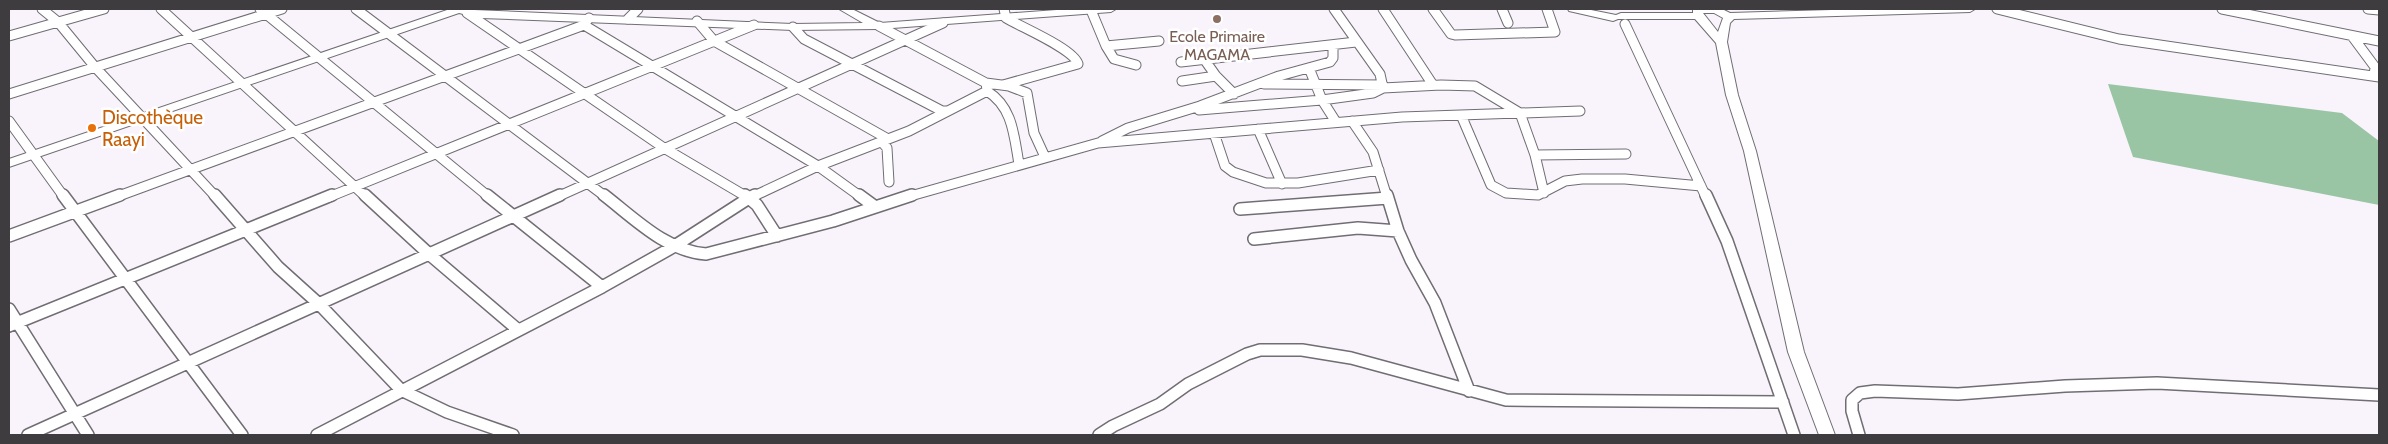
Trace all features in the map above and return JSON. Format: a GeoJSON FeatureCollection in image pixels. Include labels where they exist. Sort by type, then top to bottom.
{"type":"FeatureCollection","features":[{"type":"Feature","properties":{"kind":"street"},"geometry":{"type":"LineString","coordinates":[[42,9],[58,22],[95,67],[192,170],[278,267],[319,304],[400,390],[447,412],[514,435]]}},
{"type":"Feature","properties":{"kind":"street"},"geometry":{"type":"LineString","coordinates":[[9,36],[104,9]]}},
{"type":"Feature","properties":{"kind":"street"},"geometry":{"type":"LineString","coordinates":[[161,9],[429,254],[517,329]]}},
{"type":"Feature","properties":{"kind":"street"},"geometry":{"type":"LineString","coordinates":[[9,94],[193,37],[263,11],[282,9]]}},
{"type":"Feature","properties":{"kind":"street"},"geometry":{"type":"LineString","coordinates":[[356,9],[673,246],[691,253],[706,254],[777,236],[874,206],[1098,143],[1336,122],[1580,111]]}},
{"type":"Feature","properties":{"kind":"street"},"geometry":{"type":"LineString","coordinates":[[628,19],[638,9]]}},
{"type":"Feature","properties":{"kind":"street"},"geometry":{"type":"LineString","coordinates":[[844,9],[879,26],[987,87],[1000,100],[1008,112],[1019,164]]}},
{"type":"Feature","properties":{"kind":"street"},"geometry":{"type":"LineString","coordinates":[[9,163],[240,82],[461,10],[586,22],[628,19],[793,27],[943,23],[1005,13],[1111,9]]}},
{"type":"Feature","properties":{"kind":"street"},"geometry":{"type":"LineString","coordinates":[[1334,9],[1380,74],[1383,86]]}},
{"type":"Feature","properties":{"kind":"street"},"geometry":{"type":"LineString","coordinates":[[1383,9],[1433,85]]}},
{"type":"Feature","properties":{"kind":"street"},"geometry":{"type":"LineString","coordinates":[[1433,9],[1451,34],[1455,36],[1552,33],[1555,31],[1547,9]]}},
{"type":"Feature","properties":{"kind":"street"},"geometry":{"type":"LineString","coordinates":[[1502,9],[1508,23]]}},
{"type":"Feature","properties":{"kind":"street"},"geometry":{"type":"LineString","coordinates":[[1573,9],[1622,20],[1650,16],[1699,14],[1714,10],[1726,19]]}},
{"type":"Feature","properties":{"kind":"street"},"geometry":{"type":"LineString","coordinates":[[1699,14],[1715,24],[1726,19],[1896,9],[1970,9]]}},
{"type":"Feature","properties":{"kind":"street"},"geometry":{"type":"LineString","coordinates":[[1997,9],[2119,39],[2377,77],[2375,67],[2352,36]]}},
{"type":"Feature","properties":{"kind":"street"},"geometry":{"type":"LineString","coordinates":[[2222,9],[2379,41]]}},
{"type":"Feature","properties":{"kind":"street"},"geometry":{"type":"LineString","coordinates":[[2368,9],[2379,10]]}},
{"type":"Feature","properties":{"kind":"street"},"geometry":{"type":"LineString","coordinates":[[461,10],[664,148],[749,198],[757,205],[777,236]]}},
{"type":"Feature","properties":{"kind":"street"},"geometry":{"type":"LineString","coordinates":[[1092,10],[1106,46],[1118,61],[1136,66]]}},
{"type":"Feature","properties":{"kind":"street"},"geometry":{"type":"LineString","coordinates":[[263,11],[437,153],[513,218],[602,287]]}},
{"type":"Feature","properties":{"kind":"street"},"geometry":{"type":"LineString","coordinates":[[317,435],[517,329],[602,287],[673,246],[749,198],[818,166],[909,131],[987,87],[1003,85],[1078,64],[1077,60],[1070,54],[1027,32],[1005,13]]}},
{"type":"Feature","properties":{"kind":"street"},"geometry":{"type":"LineString","coordinates":[[1699,14],[1721,42]]}},
{"type":"Feature","properties":{"kind":"street"},"geometry":{"type":"LineString","coordinates":[[1726,19],[1721,42],[1732,95],[1750,152],[1796,352],[1826,435]]}},
{"type":"Feature","properties":{"kind":"street"},"geometry":{"type":"LineString","coordinates":[[1622,20],[1727,241],[1794,435]]}},
{"type":"Feature","properties":{"kind":"street"},"geometry":{"type":"LineString","coordinates":[[9,236],[447,76],[586,22]]}},
{"type":"Feature","properties":{"kind":"street"},"geometry":{"type":"LineString","coordinates":[[586,22],[652,66],[818,166],[874,206]]}},
{"type":"Feature","properties":{"kind":"street"},"geometry":{"type":"LineString","coordinates":[[697,22],[714,41],[798,88],[884,140],[887,148],[887,174],[889,182]]}},
{"type":"Feature","properties":{"kind":"street"},"geometry":{"type":"LineString","coordinates":[[28,435],[943,23]]}},
{"type":"Feature","properties":{"kind":"street"},"geometry":{"type":"LineString","coordinates":[[13,324],[754,25]]}},
{"type":"Feature","properties":{"kind":"street"},"geometry":{"type":"LineString","coordinates":[[793,27],[804,39],[942,111],[946,111]]}},
{"type":"Feature","properties":{"kind":"street"},"geometry":{"type":"LineString","coordinates":[[1106,46],[1159,41]]}},
{"type":"Feature","properties":{"kind":"street"},"geometry":{"type":"LineString","coordinates":[[1181,62],[1356,42]]}},
{"type":"Feature","properties":{"kind":"street"},"geometry":{"type":"LineString","coordinates":[[1098,143],[1128,128],[1182,112],[1331,61],[1333,45]]}},
{"type":"Feature","properties":{"kind":"street"},"geometry":{"type":"LineString","coordinates":[[2369,58],[2379,60]]}},
{"type":"Feature","properties":{"kind":"street"},"geometry":{"type":"LineString","coordinates":[[1204,59],[1216,76],[1234,94]]}},
{"type":"Feature","properties":{"kind":"street"},"geometry":{"type":"LineString","coordinates":[[1309,68],[1322,100],[1336,122]]}},
{"type":"Feature","properties":{"kind":"street"},"geometry":{"type":"LineString","coordinates":[[1182,81],[1216,76]]}},
{"type":"Feature","properties":{"kind":"street"},"geometry":{"type":"LineString","coordinates":[[1262,84],[1475,86],[1520,113],[1535,155],[1544,193]]}},
{"type":"Feature","properties":{"kind":"street"},"geometry":{"type":"LineString","coordinates":[[1003,85],[1027,93],[1034,133],[1045,157]]}},
{"type":"Feature","properties":{"kind":"street"},"geometry":{"type":"LineString","coordinates":[[1182,112],[1322,100],[1372,93],[1383,86]]}},
{"type":"Feature","properties":{"kind":"street"},"geometry":{"type":"LineString","coordinates":[[1461,115],[1491,185],[1506,193],[1529,195],[1544,193],[1564,181],[1582,179],[1625,179],[1702,186]]}},
{"type":"Feature","properties":{"kind":"street"},"geometry":{"type":"LineString","coordinates":[[9,121],[127,278],[148,310],[190,362],[242,435]]}},
{"type":"Feature","properties":{"kind":"street"},"geometry":{"type":"LineString","coordinates":[[1352,121],[1372,152],[1398,231],[1411,260],[1435,303],[1469,391]]}},
{"type":"Feature","properties":{"kind":"street"},"geometry":{"type":"LineString","coordinates":[[1258,128],[1282,184]]}},
{"type":"Feature","properties":{"kind":"street"},"geometry":{"type":"LineString","coordinates":[[1214,133],[1225,166],[1233,172],[1266,183],[1282,184],[1319,181],[1379,170]]}},
{"type":"Feature","properties":{"kind":"street"},"geometry":{"type":"LineString","coordinates":[[1535,155],[1626,154]]}},
{"type":"Feature","properties":{"kind":"street"},"geometry":{"type":"LineString","coordinates":[[1240,209],[1388,198]]}},
{"type":"Feature","properties":{"kind":"street"},"geometry":{"type":"LineString","coordinates":[[1254,239],[1358,228],[1398,231]]}},
{"type":"Feature","properties":{"kind":"street"},"geometry":{"type":"LineString","coordinates":[[9,309],[13,324],[88,435]]}},
{"type":"Feature","properties":{"kind":"street"},"geometry":{"type":"LineString","coordinates":[[1098,435],[1160,404],[1196,380],[1247,354],[1260,350],[1302,350],[1351,358],[1506,400],[1783,402]]}},
{"type":"Feature","properties":{"kind":"street"},"geometry":{"type":"LineString","coordinates":[[1859,435],[1854,418],[1852,400],[1860,393],[1875,391],[1958,394],[2065,386],[2157,383],[2379,395]]}},
{"type":"Feature","properties":{"kind":"green space"},"geometry":{"type":"Polygon","coordinates":[[[2108,84],[2342,113],[2379,141],[2379,205],[2133,157],[2108,84]]]}},
{"type":"Feature","properties":{"kind":"place","name":"Ecole Primaire MAGAMA"},"geometry":{"type":"Point","coordinates":[1217,19]}},
{"type":"Feature","properties":{"kind":"place","name":"Discothèque Raayi"},"geometry":{"type":"Point","coordinates":[92,128]}}]}
